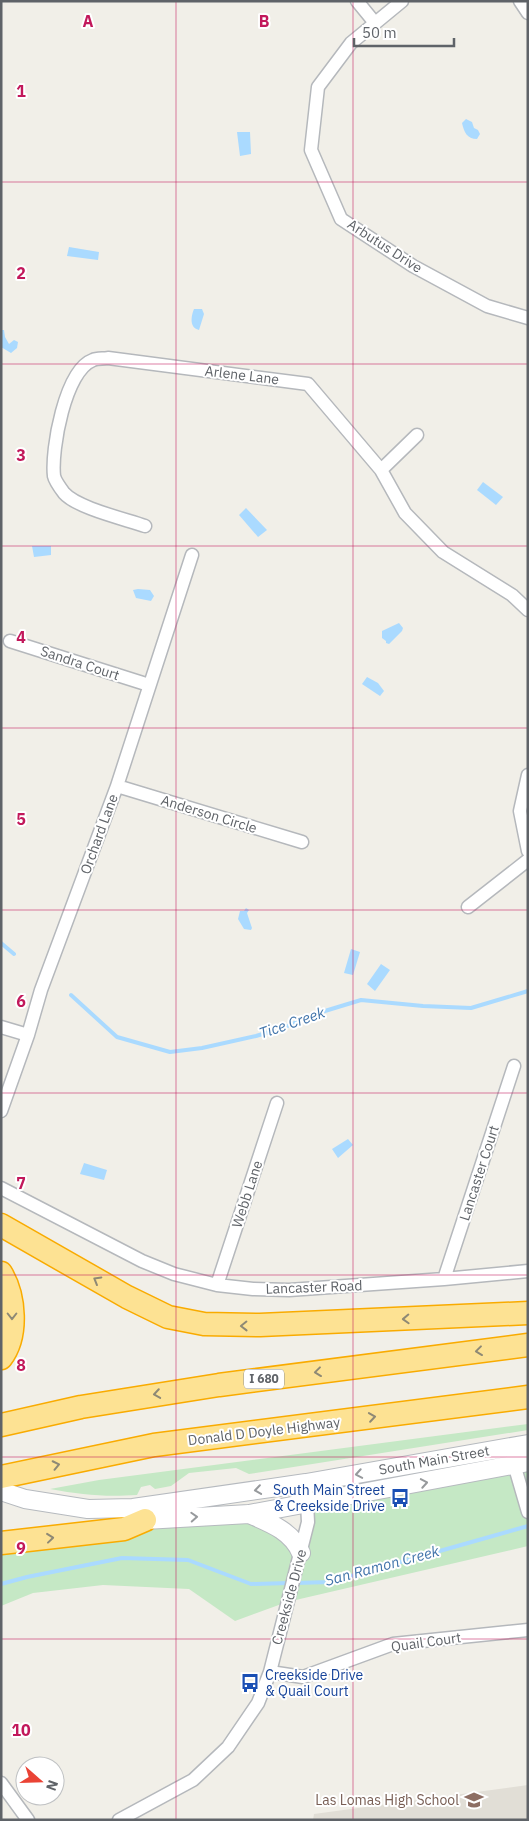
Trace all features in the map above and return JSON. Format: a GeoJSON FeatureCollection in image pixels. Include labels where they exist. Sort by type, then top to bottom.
{"type":"FeatureCollection","features":[{"type":"Feature","properties":{"kind":"highway"},"geometry":{"type":"LineString","coordinates":[[1,1225],[140,1304],[168,1317],[191,1322],[231,1326],[528,1313]]}},
{"type":"Feature","properties":{"kind":"highway"},"geometry":{"type":"LineString","coordinates":[[1,1273],[10,1294],[12,1310],[12,1328],[5,1353],[1,1358]]}},
{"type":"Feature","properties":{"kind":"highway","name":"I 680"},"geometry":{"type":"LineString","coordinates":[[1,1425],[81,1407],[149,1395],[528,1345]]}},
{"type":"Feature","properties":{"kind":"highway","name":"Donald D Doyle Highway"},"geometry":{"type":"LineString","coordinates":[[4,1481],[154,1445],[528,1397]]}},
{"type":"Feature","properties":{"kind":"highway"},"geometry":{"type":"LineString","coordinates":[[1,1543],[124,1529],[139,1514]]}},
{"type":"Feature","properties":{"kind":"main road","name":"South Main Street"},"geometry":{"type":"LineString","coordinates":[[139,1514],[528,1444]]}},
{"type":"Feature","properties":{"kind":"main road","name":"South Main Street"},"geometry":{"type":"LineString","coordinates":[[4,1481],[25,1499],[88,1509],[139,1514],[249,1514],[482,1472],[521,1463]]}},
{"type":"Feature","properties":{"kind":"main road"},"geometry":{"type":"LineString","coordinates":[[249,1514],[271,1524],[296,1542],[300,1556]]}},
{"type":"Feature","properties":{"kind":"street"},"geometry":{"type":"LineString","coordinates":[[357,1],[375,23]]}},
{"type":"Feature","properties":{"kind":"street","name":"Arbutus Drive"},"geometry":{"type":"LineString","coordinates":[[402,1],[351,43],[318,87],[311,150],[341,218],[413,266],[487,306],[528,318]]}},
{"type":"Feature","properties":{"kind":"street"},"geometry":{"type":"LineString","coordinates":[[520,1],[528,13]]}},
{"type":"Feature","properties":{"kind":"street","name":"Arlene Lane"},"geometry":{"type":"LineString","coordinates":[[145,526],[82,505],[65,494],[54,478],[56,437],[68,390],[82,368],[92,360],[108,358],[308,384],[381,470],[405,513],[443,552],[512,595],[528,610]]}},
{"type":"Feature","properties":{"kind":"street"},"geometry":{"type":"LineString","coordinates":[[381,470],[417,435]]}},
{"type":"Feature","properties":{"kind":"street","name":"Orchard Lane"},"geometry":{"type":"LineString","coordinates":[[1,1111],[28,1035],[41,990],[117,786],[192,555]]}},
{"type":"Feature","properties":{"kind":"street","name":"Sandra Court"},"geometry":{"type":"LineString","coordinates":[[10,641],[149,685]]}},
{"type":"Feature","properties":{"kind":"street"},"geometry":{"type":"LineString","coordinates":[[528,775],[520,810],[528,851]]}},
{"type":"Feature","properties":{"kind":"street","name":"Anderson Circle"},"geometry":{"type":"LineString","coordinates":[[117,786],[302,842]]}},
{"type":"Feature","properties":{"kind":"street"},"geometry":{"type":"LineString","coordinates":[[468,907],[528,860]]}},
{"type":"Feature","properties":{"kind":"street"},"geometry":{"type":"LineString","coordinates":[[1,1026],[28,1035]]}},
{"type":"Feature","properties":{"kind":"street","name":"Lancaster Court"},"geometry":{"type":"LineString","coordinates":[[444,1279],[514,1066]]}},
{"type":"Feature","properties":{"kind":"street","name":"Webb Lane"},"geometry":{"type":"LineString","coordinates":[[217,1284],[276,1103]]}},
{"type":"Feature","properties":{"kind":"street","name":"Lancaster Road"},"geometry":{"type":"LineString","coordinates":[[1,1188],[142,1261],[174,1274],[217,1284],[253,1289],[289,1290],[528,1271]]}},
{"type":"Feature","properties":{"kind":"street"},"geometry":{"type":"LineString","coordinates":[[521,1463],[528,1512]]}},
{"type":"Feature","properties":{"kind":"street","name":"Creekside Drive"},"geometry":{"type":"LineString","coordinates":[[119,1820],[193,1780],[228,1747],[258,1703],[270,1672],[308,1522],[306,1483]]}},
{"type":"Feature","properties":{"kind":"street","name":"Quail Court"},"geometry":{"type":"LineString","coordinates":[[270,1672],[303,1677],[393,1644],[528,1630]]}},
{"type":"Feature","properties":{"kind":"street"},"geometry":{"type":"LineString","coordinates":[[1,1783],[28,1820]]}},
{"type":"Feature","properties":{"kind":"shaded area","name":"Las Lomas High School"},"geometry":{"type":"Polygon","coordinates":[[[528,1785],[528,1820],[313,1820],[314,1814],[528,1785]]]}},
{"type":"Feature","properties":{"kind":"green space"},"geometry":{"type":"Polygon","coordinates":[[[528,1424],[528,1430],[249,1474],[236,1468],[189,1473],[171,1486],[155,1489],[150,1485],[141,1487],[137,1495],[94,1495],[50,1489],[99,1480],[528,1424]]]}},
{"type":"Feature","properties":{"kind":"green space"},"geometry":{"type":"Polygon","coordinates":[[[528,1462],[528,1546],[287,1602],[235,1621],[189,1589],[103,1585],[33,1593],[1,1606],[1,1543],[249,1514],[296,1543],[307,1504],[528,1462]]]}},
{"type":"Feature","properties":{"kind":"water"},"geometry":{"type":"Polygon","coordinates":[[[466,119],[472,122],[474,128],[478,130],[480,134],[477,139],[471,138],[465,132],[462,123],[466,119]]]}},
{"type":"Feature","properties":{"kind":"water"},"geometry":{"type":"Polygon","coordinates":[[[237,132],[250,132],[251,154],[240,156],[237,132]]]}},
{"type":"Feature","properties":{"kind":"water"},"geometry":{"type":"Polygon","coordinates":[[[69,247],[99,252],[98,260],[67,256],[69,247]]]}},
{"type":"Feature","properties":{"kind":"water"},"geometry":{"type":"Polygon","coordinates":[[[194,309],[202,309],[204,314],[199,330],[192,324],[194,309]]]}},
{"type":"Feature","properties":{"kind":"water"},"geometry":{"type":"Polygon","coordinates":[[[1,330],[4,330],[9,344],[14,340],[18,342],[17,348],[11,353],[1,347],[1,330]]]}},
{"type":"Feature","properties":{"kind":"water"},"geometry":{"type":"Polygon","coordinates":[[[483,482],[503,497],[496,505],[477,490],[483,482]]]}},
{"type":"Feature","properties":{"kind":"water"},"geometry":{"type":"Polygon","coordinates":[[[246,508],[267,530],[258,537],[239,515],[246,508]]]}},
{"type":"Feature","properties":{"kind":"water"},"geometry":{"type":"Polygon","coordinates":[[[32,546],[51,546],[51,555],[34,557],[32,546]]]}},
{"type":"Feature","properties":{"kind":"water"},"geometry":{"type":"Polygon","coordinates":[[[133,590],[150,590],[154,596],[151,601],[136,598],[133,590]]]}},
{"type":"Feature","properties":{"kind":"water"},"geometry":{"type":"Polygon","coordinates":[[[399,623],[403,628],[402,631],[389,644],[386,643],[382,638],[382,631],[399,623]]]}},
{"type":"Feature","properties":{"kind":"water"},"geometry":{"type":"Polygon","coordinates":[[[367,677],[378,683],[384,691],[380,696],[362,684],[367,677]]]}},
{"type":"Feature","properties":{"kind":"water"},"geometry":{"type":"Polygon","coordinates":[[[246,908],[249,910],[247,913],[251,930],[244,929],[238,919],[240,911],[244,911],[246,908]]]}},
{"type":"Feature","properties":{"kind":"water"},"geometry":{"type":"Polygon","coordinates":[[[351,949],[360,952],[353,975],[344,973],[351,949]]]}},
{"type":"Feature","properties":{"kind":"water"},"geometry":{"type":"Polygon","coordinates":[[[381,964],[390,970],[375,991],[367,984],[381,964]]]}},
{"type":"Feature","properties":{"kind":"water"},"geometry":{"type":"Polygon","coordinates":[[[348,1139],[353,1145],[338,1158],[332,1149],[348,1139]]]}},
{"type":"Feature","properties":{"kind":"water"},"geometry":{"type":"Polygon","coordinates":[[[84,1163],[107,1170],[104,1180],[80,1174],[84,1163]]]}},
{"type":"Feature","properties":{"kind":"waterway","name":"Tice Creek"},"geometry":{"type":"LineString","coordinates":[[1,943],[14,954]]}},
{"type":"Feature","properties":{"kind":"waterway","name":"Tice Creek"},"geometry":{"type":"LineString","coordinates":[[71,995],[117,1037],[170,1052],[202,1048],[256,1036],[283,1028],[315,1014],[361,1000],[471,1008],[528,991]]}},
{"type":"Feature","properties":{"kind":"waterway","name":"San Ramon Creek"},"geometry":{"type":"LineString","coordinates":[[296,1583],[330,1582],[528,1526]]}},
{"type":"Feature","properties":{"kind":"waterway","name":"San Ramon Creek"},"geometry":{"type":"LineString","coordinates":[[1,1584],[122,1558],[188,1560],[251,1584],[289,1583]]}},
{"type":"Feature","properties":{"kind":"place","name":"South Main Street & Creekside Drive"},"geometry":{"type":"Point","coordinates":[400,1498]}},
{"type":"Feature","properties":{"kind":"place","name":"Creekside Drive & Quail Court"},"geometry":{"type":"Point","coordinates":[250,1683]}},
{"type":"Feature","properties":{"kind":"place","name":"Las Lomas High School"},"geometry":{"type":"Point","coordinates":[474,1800]}}]}
